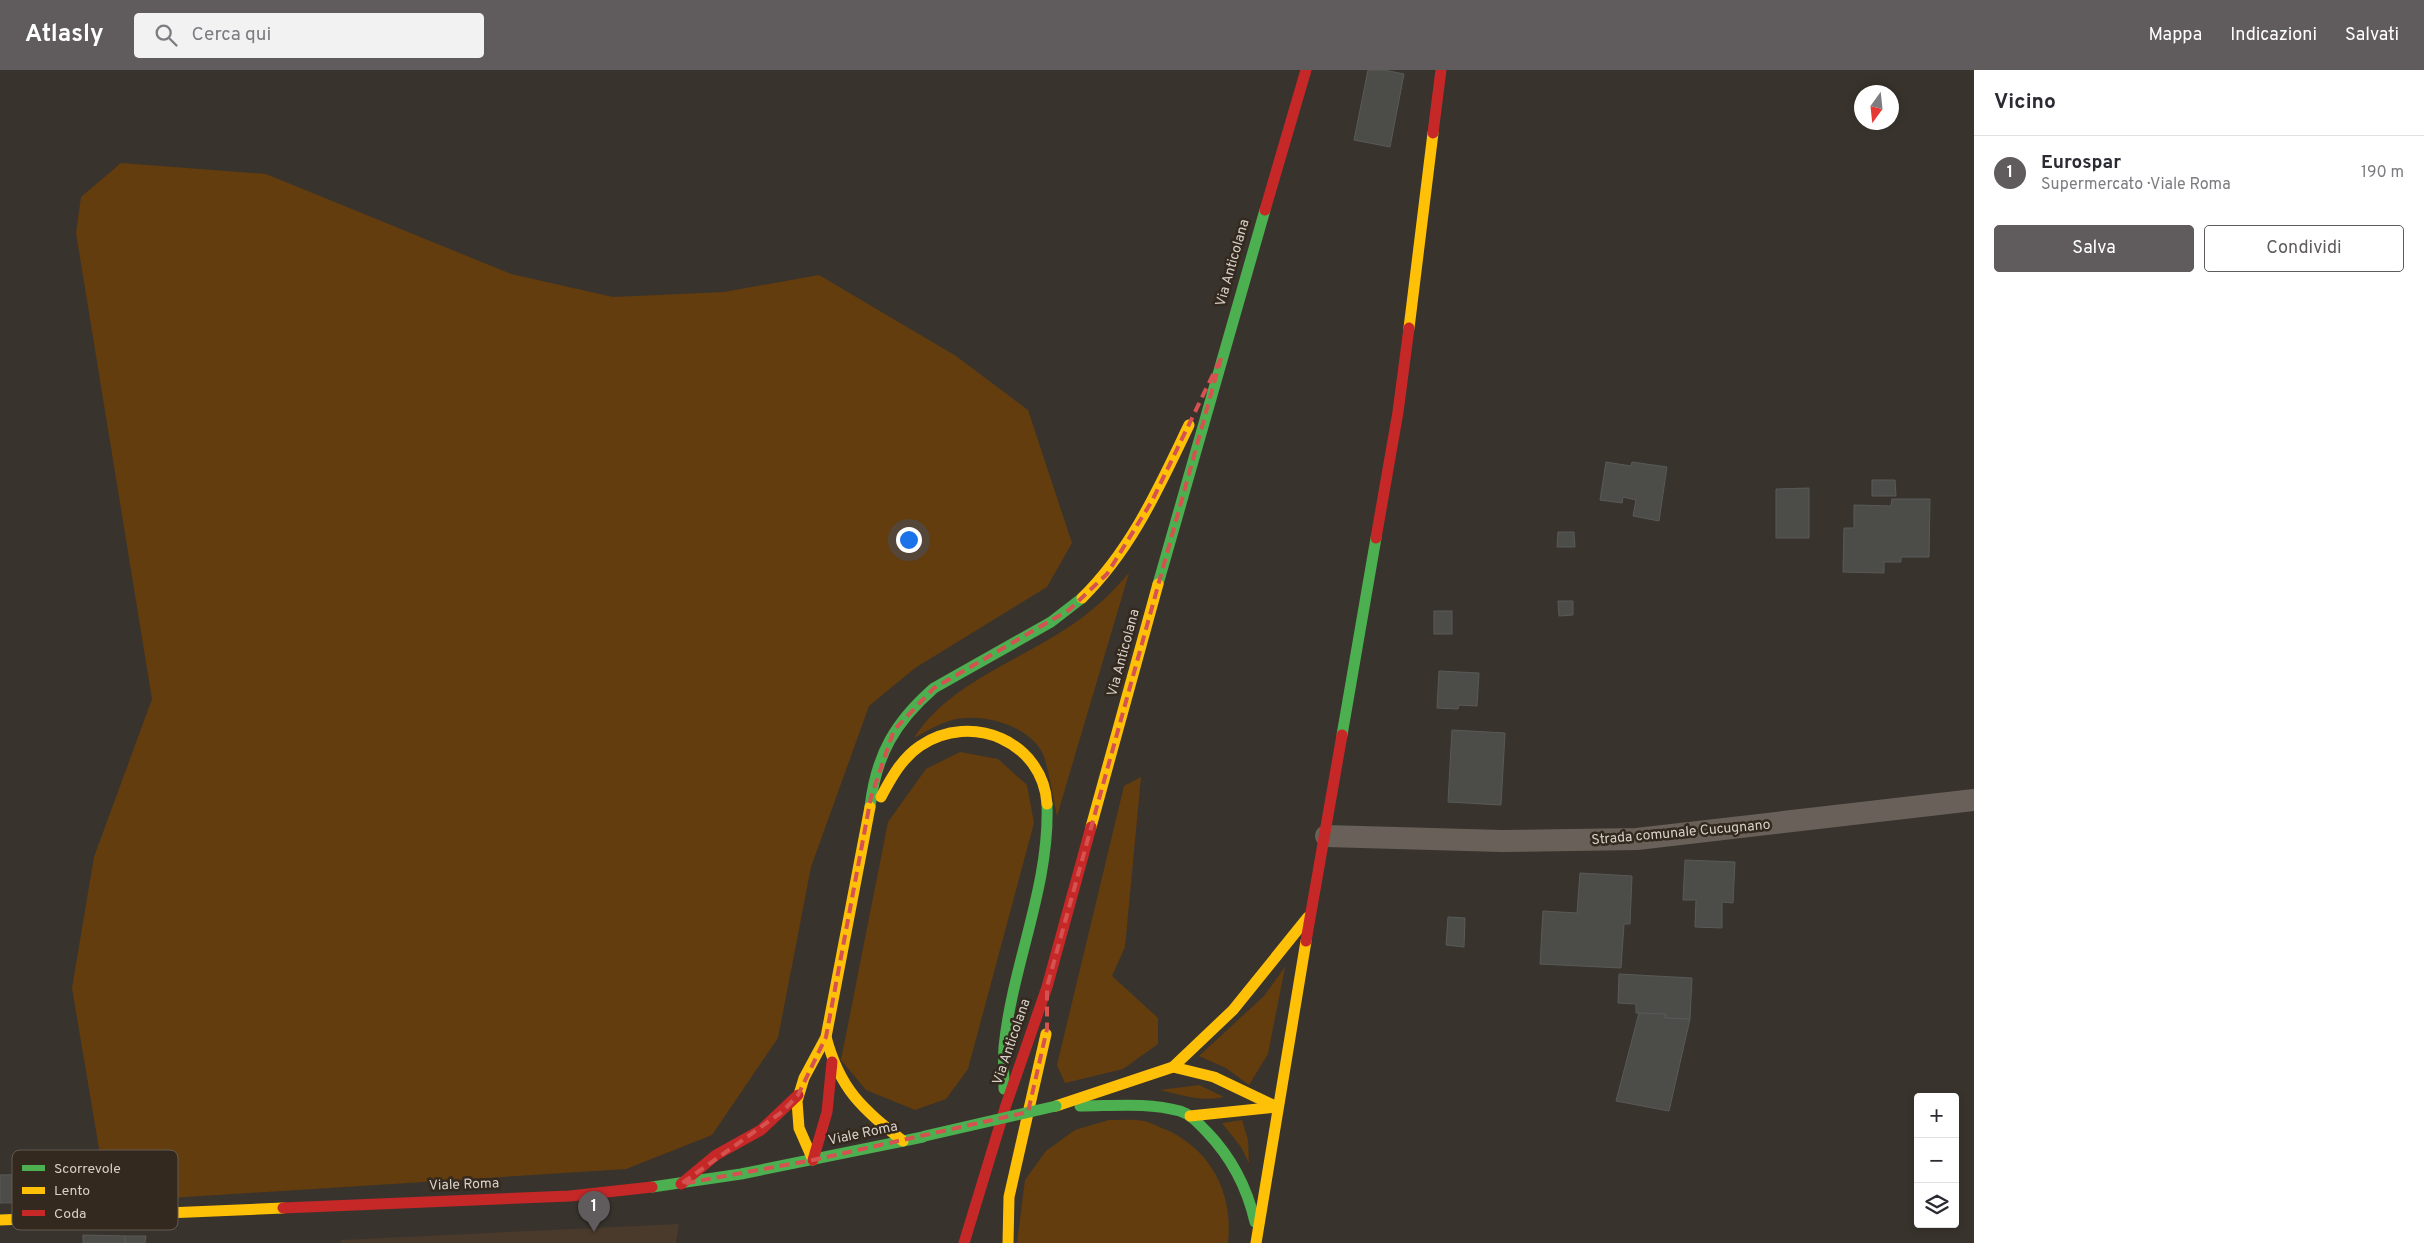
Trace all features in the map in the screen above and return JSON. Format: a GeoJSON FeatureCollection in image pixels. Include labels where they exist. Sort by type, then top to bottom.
{"type":"FeatureCollection","features":[{"type":"Feature","properties":{"kind":"main road","name":"Via Anticolana"},"geometry":{"type":"LineString","coordinates":[[964,1243],[1006,1105],[1047,987],[1221,358],[1306,70]]}},
{"type":"Feature","properties":{"kind":"main road"},"geometry":{"type":"LineString","coordinates":[[1257,1238],[1277,1107],[1326,836],[1398,412],[1441,70]]}},
{"type":"Feature","properties":{"kind":"main road"},"geometry":{"type":"LineString","coordinates":[[813,1160],[798,1124],[796,1105],[798,1095],[813,1059],[826,1037],[875,779],[887,743],[894,730],[917,702],[952,677],[1069,610],[1090,593],[1111,569],[1126,548],[1152,501],[1221,358]]}},
{"type":"Feature","properties":{"kind":"main road"},"geometry":{"type":"LineString","coordinates":[[868,823],[906,757],[920,745],[939,736],[972,732],[999,737],[1022,750],[1041,776],[1045,794],[1046,829],[1037,888],[1007,1028],[1003,1070],[1006,1105]]}},
{"type":"Feature","properties":{"kind":"main road"},"geometry":{"type":"LineString","coordinates":[[1173,1067],[1233,1010],[1274,962],[1311,914]]}},
{"type":"Feature","properties":{"kind":"main road"},"geometry":{"type":"LineString","coordinates":[[1008,1243],[1009,1197],[1044,1045],[1048,1013],[1047,987]]}},
{"type":"Feature","properties":{"kind":"main road"},"geometry":{"type":"LineString","coordinates":[[826,1037],[832,1062],[854,1099],[903,1141]]}},
{"type":"Feature","properties":{"kind":"main road"},"geometry":{"type":"LineString","coordinates":[[813,1160],[827,1118],[832,1062]]}},
{"type":"Feature","properties":{"kind":"main road"},"geometry":{"type":"LineString","coordinates":[[1056,1106],[1173,1067],[1193,1069],[1217,1077],[1277,1107]]}},
{"type":"Feature","properties":{"kind":"main road"},"geometry":{"type":"LineString","coordinates":[[681,1184],[716,1155],[761,1130],[798,1095]]}},
{"type":"Feature","properties":{"kind":"main road"},"geometry":{"type":"LineString","coordinates":[[1056,1106],[1145,1106],[1190,1116],[1277,1107]]}},
{"type":"Feature","properties":{"kind":"main road","name":"Viale Roma"},"geometry":{"type":"LineString","coordinates":[[178,1213],[570,1196],[681,1184],[813,1160],[1056,1106]]}},
{"type":"Feature","properties":{"kind":"main road"},"geometry":{"type":"LineString","coordinates":[[1190,1116],[1218,1142],[1236,1166],[1248,1195],[1257,1238]]}},
{"type":"Feature","properties":{"kind":"street","name":"Strada comunale Cucugnano"},"geometry":{"type":"LineString","coordinates":[[1326,836],[1502,841],[1637,840],[1974,800]]}},
{"type":"Feature","properties":{"kind":"highlighted area"},"geometry":{"type":"Polygon","coordinates":[[[1221,358],[1047,987],[1047,1029],[1028,1112],[813,1160],[681,1184],[782,1112],[798,1095],[826,1037],[871,797],[894,730],[934,688],[1069,610],[1107,574],[1152,501],[1221,358]]]}},
{"type":"Feature","properties":{"kind":"shaded area"},"geometry":{"type":"Polygon","coordinates":[[[121,163],[266,174],[511,274],[613,297],[724,292],[819,275],[956,356],[1028,410],[1072,543],[1047,587],[915,668],[869,706],[811,867],[778,1038],[712,1135],[626,1169],[178,1198],[178,1150],[99,1150],[72,988],[94,857],[152,699],[76,233],[81,197],[121,163]]]}},
{"type":"Feature","properties":{"kind":"shaded area"},"geometry":{"type":"Polygon","coordinates":[[[1129,573],[1057,816],[1049,773],[1042,752],[1035,742],[1014,727],[987,719],[961,718],[940,724],[914,738],[928,719],[964,688],[1076,622],[1100,603],[1129,573]]]}},
{"type":"Feature","properties":{"kind":"shaded area"},"geometry":{"type":"Polygon","coordinates":[[[960,752],[998,759],[1027,785],[1034,823],[968,1069],[946,1099],[915,1110],[866,1090],[841,1060],[888,822],[926,769],[960,752]]]}},
{"type":"Feature","properties":{"kind":"shaded area"},"geometry":{"type":"Polygon","coordinates":[[[1141,777],[1125,947],[1112,976],[1158,1018],[1158,1044],[1123,1069],[1065,1083],[1057,1065],[1124,786],[1141,777]]]}},
{"type":"Feature","properties":{"kind":"shaded area"},"geometry":{"type":"Polygon","coordinates":[[[1285,967],[1268,1054],[1249,1085],[1226,1068],[1199,1056],[1264,996],[1285,967]]]}},
{"type":"Feature","properties":{"kind":"shaded area"},"geometry":{"type":"Polygon","coordinates":[[[1199,1085],[1224,1097],[1208,1099],[1160,1090],[1199,1085]]]}},
{"type":"Feature","properties":{"kind":"shaded area"},"geometry":{"type":"Polygon","coordinates":[[[1109,1120],[1149,1122],[1179,1136],[1206,1160],[1215,1174],[1227,1207],[1229,1224],[1228,1243],[1017,1243],[1025,1180],[1046,1151],[1075,1130],[1109,1120]]]}},
{"type":"Feature","properties":{"kind":"shaded area"},"geometry":{"type":"Polygon","coordinates":[[[1242,1120],[1248,1140],[1249,1163],[1241,1147],[1222,1123],[1242,1120]]]}},
{"type":"Feature","properties":{"kind":"shaded area"},"geometry":{"type":"Polygon","coordinates":[[[679,1224],[676,1243],[341,1243],[341,1240],[679,1224]]]}},
{"type":"Feature","properties":{"kind":"building"},"geometry":{"type":"Polygon","coordinates":[[[1368,70],[1384,70],[1404,74],[1390,147],[1354,140],[1368,70]]]}},
{"type":"Feature","properties":{"kind":"building"},"geometry":{"type":"Polygon","coordinates":[[[1606,462],[1631,466],[1632,462],[1667,467],[1659,521],[1633,516],[1636,500],[1623,497],[1622,503],[1600,500],[1606,462]]]}},
{"type":"Feature","properties":{"kind":"building"},"geometry":{"type":"Polygon","coordinates":[[[1872,480],[1895,480],[1896,496],[1872,496],[1872,480]]]}},
{"type":"Feature","properties":{"kind":"building"},"geometry":{"type":"Polygon","coordinates":[[[1809,488],[1809,538],[1776,538],[1776,489],[1809,488]]]}},
{"type":"Feature","properties":{"kind":"building"},"geometry":{"type":"Polygon","coordinates":[[[1892,499],[1930,499],[1929,557],[1901,557],[1901,562],[1884,562],[1884,573],[1843,572],[1844,528],[1854,528],[1854,505],[1891,506],[1892,499]]]}},
{"type":"Feature","properties":{"kind":"building"},"geometry":{"type":"Polygon","coordinates":[[[1558,532],[1574,532],[1575,547],[1557,547],[1558,532]]]}},
{"type":"Feature","properties":{"kind":"building"},"geometry":{"type":"Polygon","coordinates":[[[1558,601],[1573,601],[1573,615],[1559,616],[1558,601]]]}},
{"type":"Feature","properties":{"kind":"building"},"geometry":{"type":"Polygon","coordinates":[[[1434,611],[1452,611],[1452,634],[1434,634],[1434,611]]]}},
{"type":"Feature","properties":{"kind":"building"},"geometry":{"type":"Polygon","coordinates":[[[1439,671],[1479,673],[1477,706],[1459,705],[1458,709],[1437,708],[1439,671]]]}},
{"type":"Feature","properties":{"kind":"building"},"geometry":{"type":"Polygon","coordinates":[[[1452,730],[1505,733],[1501,805],[1448,802],[1452,730]]]}},
{"type":"Feature","properties":{"kind":"building"},"geometry":{"type":"Polygon","coordinates":[[[1685,860],[1735,862],[1733,903],[1722,902],[1722,928],[1695,927],[1696,900],[1683,900],[1685,860]]]}},
{"type":"Feature","properties":{"kind":"building"},"geometry":{"type":"Polygon","coordinates":[[[1580,873],[1632,876],[1630,924],[1624,924],[1621,968],[1540,964],[1543,911],[1577,913],[1580,873]]]}},
{"type":"Feature","properties":{"kind":"building"},"geometry":{"type":"Polygon","coordinates":[[[1448,917],[1465,918],[1464,947],[1446,945],[1448,917]]]}},
{"type":"Feature","properties":{"kind":"building"},"geometry":{"type":"Polygon","coordinates":[[[1619,974],[1692,978],[1690,1019],[1665,1018],[1665,1014],[1636,1013],[1636,1004],[1618,1003],[1619,974]]]}},
{"type":"Feature","properties":{"kind":"building"},"geometry":{"type":"Polygon","coordinates":[[[1639,1013],[1665,1014],[1665,1018],[1690,1019],[1669,1111],[1616,1101],[1639,1013]]]}},
{"type":"Feature","properties":{"kind":"building"},"geometry":{"type":"Polygon","coordinates":[[[0,1175],[12,1175],[12,1203],[0,1203],[0,1175]]]}},
{"type":"Feature","properties":{"kind":"building"},"geometry":{"type":"Polygon","coordinates":[[[83,1235],[125,1236],[125,1243],[83,1243],[83,1235]]]}},
{"type":"Feature","properties":{"kind":"building"},"geometry":{"type":"Polygon","coordinates":[[[125,1236],[146,1236],[145,1243],[125,1243],[125,1236]]]}},
{"type":"Feature","properties":{"kind":"traffic: fast"},"geometry":{"type":"LineString","coordinates":[[1158,584],[1265,210]]}},
{"type":"Feature","properties":{"kind":"traffic: fast"},"geometry":{"type":"LineString","coordinates":[[1342,735],[1376,538]]}},
{"type":"Feature","properties":{"kind":"traffic: fast"},"geometry":{"type":"LineString","coordinates":[[870,807],[877,771],[883,755],[898,727],[920,701],[934,688],[1051,622],[1082,598]]}},
{"type":"Feature","properties":{"kind":"traffic: fast"},"geometry":{"type":"LineString","coordinates":[[1004,1089],[1004,1047],[1008,1016],[1043,865],[1047,804]]}},
{"type":"Feature","properties":{"kind":"traffic: fast"},"geometry":{"type":"LineString","coordinates":[[925,1136],[1056,1106]]}},
{"type":"Feature","properties":{"kind":"traffic: fast"},"geometry":{"type":"LineString","coordinates":[[1080,1106],[1155,1106],[1180,1111],[1188,1115],[1198,1122],[1216,1142],[1231,1163],[1248,1197],[1255,1222]]}},
{"type":"Feature","properties":{"kind":"traffic: fast"},"geometry":{"type":"LineString","coordinates":[[652,1187],[741,1174],[923,1137]]}},
{"type":"Feature","properties":{"kind":"traffic: slow"},"geometry":{"type":"LineString","coordinates":[[1409,328],[1433,133]]}},
{"type":"Feature","properties":{"kind":"traffic: slow"},"geometry":{"type":"LineString","coordinates":[[1082,598],[1100,579],[1130,538],[1155,494],[1189,425]]}},
{"type":"Feature","properties":{"kind":"traffic: slow"},"geometry":{"type":"LineString","coordinates":[[1091,827],[1158,584]]}},
{"type":"Feature","properties":{"kind":"traffic: slow"},"geometry":{"type":"LineString","coordinates":[[881,797],[898,769],[908,756],[920,746],[940,736],[961,732],[982,733],[1002,739],[1019,749],[1033,764],[1043,782],[1047,804]]}},
{"type":"Feature","properties":{"kind":"traffic: slow"},"geometry":{"type":"LineString","coordinates":[[813,1160],[799,1128],[797,1101],[804,1078],[826,1037],[870,807]]}},
{"type":"Feature","properties":{"kind":"traffic: slow"},"geometry":{"type":"LineString","coordinates":[[1056,1106],[1173,1067],[1233,1010],[1308,917]]}},
{"type":"Feature","properties":{"kind":"traffic: slow"},"geometry":{"type":"LineString","coordinates":[[1256,1243],[1306,941]]}},
{"type":"Feature","properties":{"kind":"traffic: slow"},"geometry":{"type":"LineString","coordinates":[[1008,1243],[1009,1197],[1046,1034]]}},
{"type":"Feature","properties":{"kind":"traffic: slow"},"geometry":{"type":"LineString","coordinates":[[826,1037],[838,1071],[854,1096],[864,1108],[903,1141]]}},
{"type":"Feature","properties":{"kind":"traffic: slow"},"geometry":{"type":"LineString","coordinates":[[1173,1067],[1214,1077],[1277,1107]]}},
{"type":"Feature","properties":{"kind":"traffic: slow"},"geometry":{"type":"LineString","coordinates":[[1190,1116],[1277,1107]]}},
{"type":"Feature","properties":{"kind":"traffic: slow"},"geometry":{"type":"LineString","coordinates":[[178,1212],[283,1208]]}},
{"type":"Feature","properties":{"kind":"traffic: slow"},"geometry":{"type":"LineString","coordinates":[[0,1220],[12,1219]]}},
{"type":"Feature","properties":{"kind":"traffic: jam"},"geometry":{"type":"LineString","coordinates":[[1265,210],[1306,70]]}},
{"type":"Feature","properties":{"kind":"traffic: jam"},"geometry":{"type":"LineString","coordinates":[[1433,133],[1441,70]]}},
{"type":"Feature","properties":{"kind":"traffic: jam"},"geometry":{"type":"LineString","coordinates":[[1376,538],[1398,412],[1409,328]]}},
{"type":"Feature","properties":{"kind":"traffic: jam"},"geometry":{"type":"LineString","coordinates":[[1306,941],[1342,735]]}},
{"type":"Feature","properties":{"kind":"traffic: jam"},"geometry":{"type":"LineString","coordinates":[[964,1243],[1006,1105],[1047,987],[1091,827]]}},
{"type":"Feature","properties":{"kind":"traffic: jam"},"geometry":{"type":"LineString","coordinates":[[813,1160],[827,1112],[832,1062]]}},
{"type":"Feature","properties":{"kind":"traffic: jam"},"geometry":{"type":"LineString","coordinates":[[681,1184],[716,1155],[761,1130],[798,1095]]}},
{"type":"Feature","properties":{"kind":"traffic: jam"},"geometry":{"type":"LineString","coordinates":[[283,1208],[570,1196],[652,1187]]}},
{"type":"Feature","properties":{"kind":"place","name":"Eurospar"},"geometry":{"type":"Point","coordinates":[594,1232]}}]}
